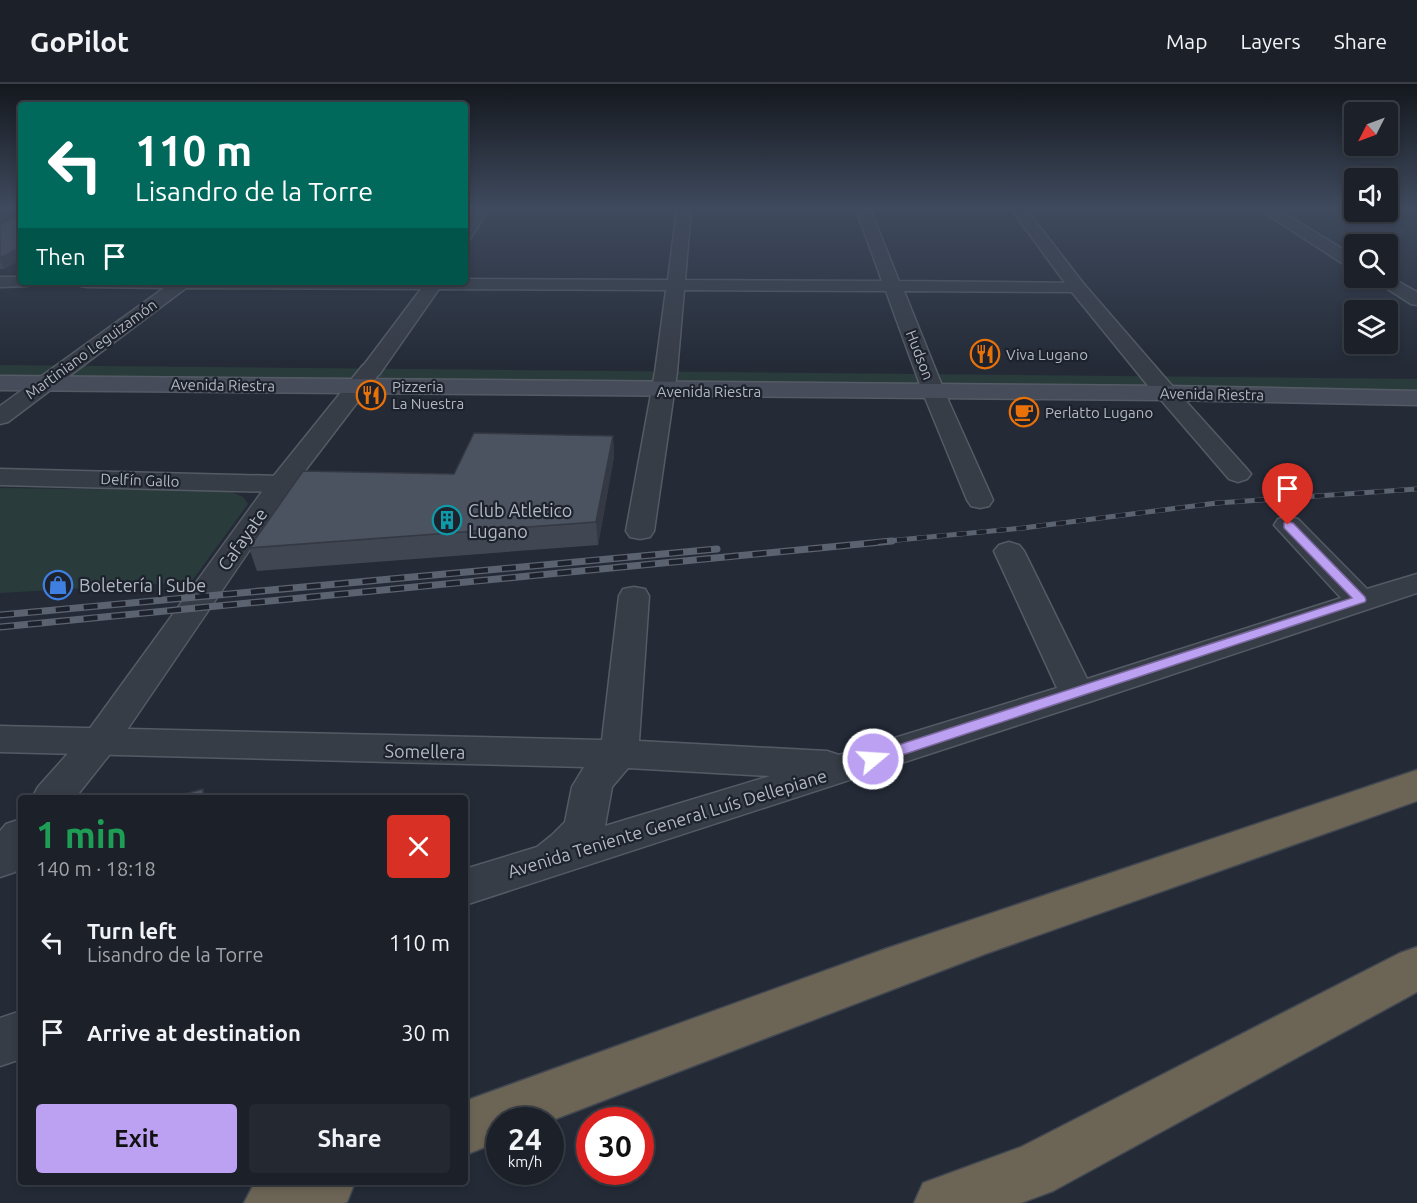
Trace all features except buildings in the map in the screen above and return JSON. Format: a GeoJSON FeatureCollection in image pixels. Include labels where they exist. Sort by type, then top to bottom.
{"type":"FeatureCollection","features":[{"type":"Feature","properties":{"kind":"highway"},"geometry":{"type":"LineString","coordinates":[[468,1127],[681,1043],[1141,879],[1277,835],[1417,785]]}},
{"type":"Feature","properties":{"kind":"highway"},"geometry":{"type":"LineString","coordinates":[[943,1203],[1033,1171],[1417,969]]}},
{"type":"Feature","properties":{"kind":"highway"},"geometry":{"type":"LineString","coordinates":[[273,1203],[319,1185]]}},
{"type":"Feature","properties":{"kind":"main road","name":"Avenida Riestra"},"geometry":{"type":"LineString","coordinates":[[0,365],[365,379]]}},
{"type":"Feature","properties":{"kind":"main road","name":"Avenida Riestra"},"geometry":{"type":"LineString","coordinates":[[0,383],[365,379],[1159,384],[1417,379]]}},
{"type":"Feature","properties":{"kind":"main road","name":"Avenida Riestra"},"geometry":{"type":"LineString","coordinates":[[1159,384],[1417,398]]}},
{"type":"Feature","properties":{"kind":"street"},"geometry":{"type":"LineString","coordinates":[[640,531],[665,381],[679,261]]}},
{"type":"Feature","properties":{"kind":"street","name":"Hudson"},"geometry":{"type":"LineString","coordinates":[[883,261],[980,500]]}},
{"type":"Feature","properties":{"kind":"street"},"geometry":{"type":"LineString","coordinates":[[1057,261],[1159,384],[1238,474]]}},
{"type":"Feature","properties":{"kind":"street"},"geometry":{"type":"LineString","coordinates":[[0,282],[18,282]]}},
{"type":"Feature","properties":{"kind":"street"},"geometry":{"type":"LineString","coordinates":[[468,283],[1077,287]]}},
{"type":"Feature","properties":{"kind":"street","name":"Martiniano Leguizamón"},"geometry":{"type":"LineString","coordinates":[[0,417],[66,366],[179,285]]}},
{"type":"Feature","properties":{"kind":"street","name":"Cafayate"},"geometry":{"type":"LineString","coordinates":[[55,795],[101,740],[281,484],[365,379],[433,285]]}},
{"type":"Feature","properties":{"kind":"street"},"geometry":{"type":"LineString","coordinates":[[1396,288],[1417,300]]}},
{"type":"Feature","properties":{"kind":"street","name":"Delfín Gallo"},"geometry":{"type":"LineString","coordinates":[[0,477],[281,484]]}},
{"type":"Feature","properties":{"kind":"street"},"geometry":{"type":"LineString","coordinates":[[1288,525],[1360,600]]}},
{"type":"Feature","properties":{"kind":"street"},"geometry":{"type":"LineString","coordinates":[[1009,551],[1077,694]]}},
{"type":"Feature","properties":{"kind":"street","name":"Avenida Teniente General Luís Dellepiane"},"geometry":{"type":"LineString","coordinates":[[468,886],[1077,694],[1417,583]]}},
{"type":"Feature","properties":{"kind":"street"},"geometry":{"type":"LineString","coordinates":[[543,862],[567,847],[584,828],[592,787],[602,770],[619,754],[634,596]]}},
{"type":"Feature","properties":{"kind":"street","name":"Somellera"},"geometry":{"type":"LineString","coordinates":[[0,739],[619,754],[850,766]]}},
{"type":"Feature","properties":{"kind":"street"},"geometry":{"type":"LineString","coordinates":[[0,860],[18,839]]}},
{"type":"Feature","properties":{"kind":"street"},"geometry":{"type":"LineString","coordinates":[[0,1042],[18,1036]]}},
{"type":"Feature","properties":{"kind":"shaded area"},"geometry":{"type":"Polygon","coordinates":[[[0,365],[1417,379],[1417,398],[0,383],[0,365]]]}},
{"type":"Feature","properties":{"kind":"shaded area"},"geometry":{"type":"Polygon","coordinates":[[[0,488],[229,491],[243,497],[248,504],[191,582],[0,593],[0,488]]]}},
{"type":"Feature","properties":{"kind":"railway"},"geometry":{"type":"LineString","coordinates":[[877,542],[1023,528],[1217,503],[1417,489]]}},
{"type":"Feature","properties":{"kind":"railway"},"geometry":{"type":"LineString","coordinates":[[0,627],[892,541]]}},
{"type":"Feature","properties":{"kind":"railway"},"geometry":{"type":"LineString","coordinates":[[0,615],[717,549]]}},
{"type":"Feature","properties":{"kind":"place","name":"Viva Lugano"},"geometry":{"type":"Point","coordinates":[985,354]}},
{"type":"Feature","properties":{"kind":"place","name":"Pizzeria La Nuestra"},"geometry":{"type":"Point","coordinates":[371,395]}},
{"type":"Feature","properties":{"kind":"place","name":"Perlatto Lugano"},"geometry":{"type":"Point","coordinates":[1024,412]}},
{"type":"Feature","properties":{"kind":"place","name":"Club Atletico Lugano"},"geometry":{"type":"Point","coordinates":[447,520]}},
{"type":"Feature","properties":{"kind":"place","name":"Boletería | Sube"},"geometry":{"type":"Point","coordinates":[58,585]}},
{"type":"Feature","properties":{"kind":"route"},"geometry":{"type":"LineString","coordinates":[[873,759],[1360,600],[1288,525]]}}]}
